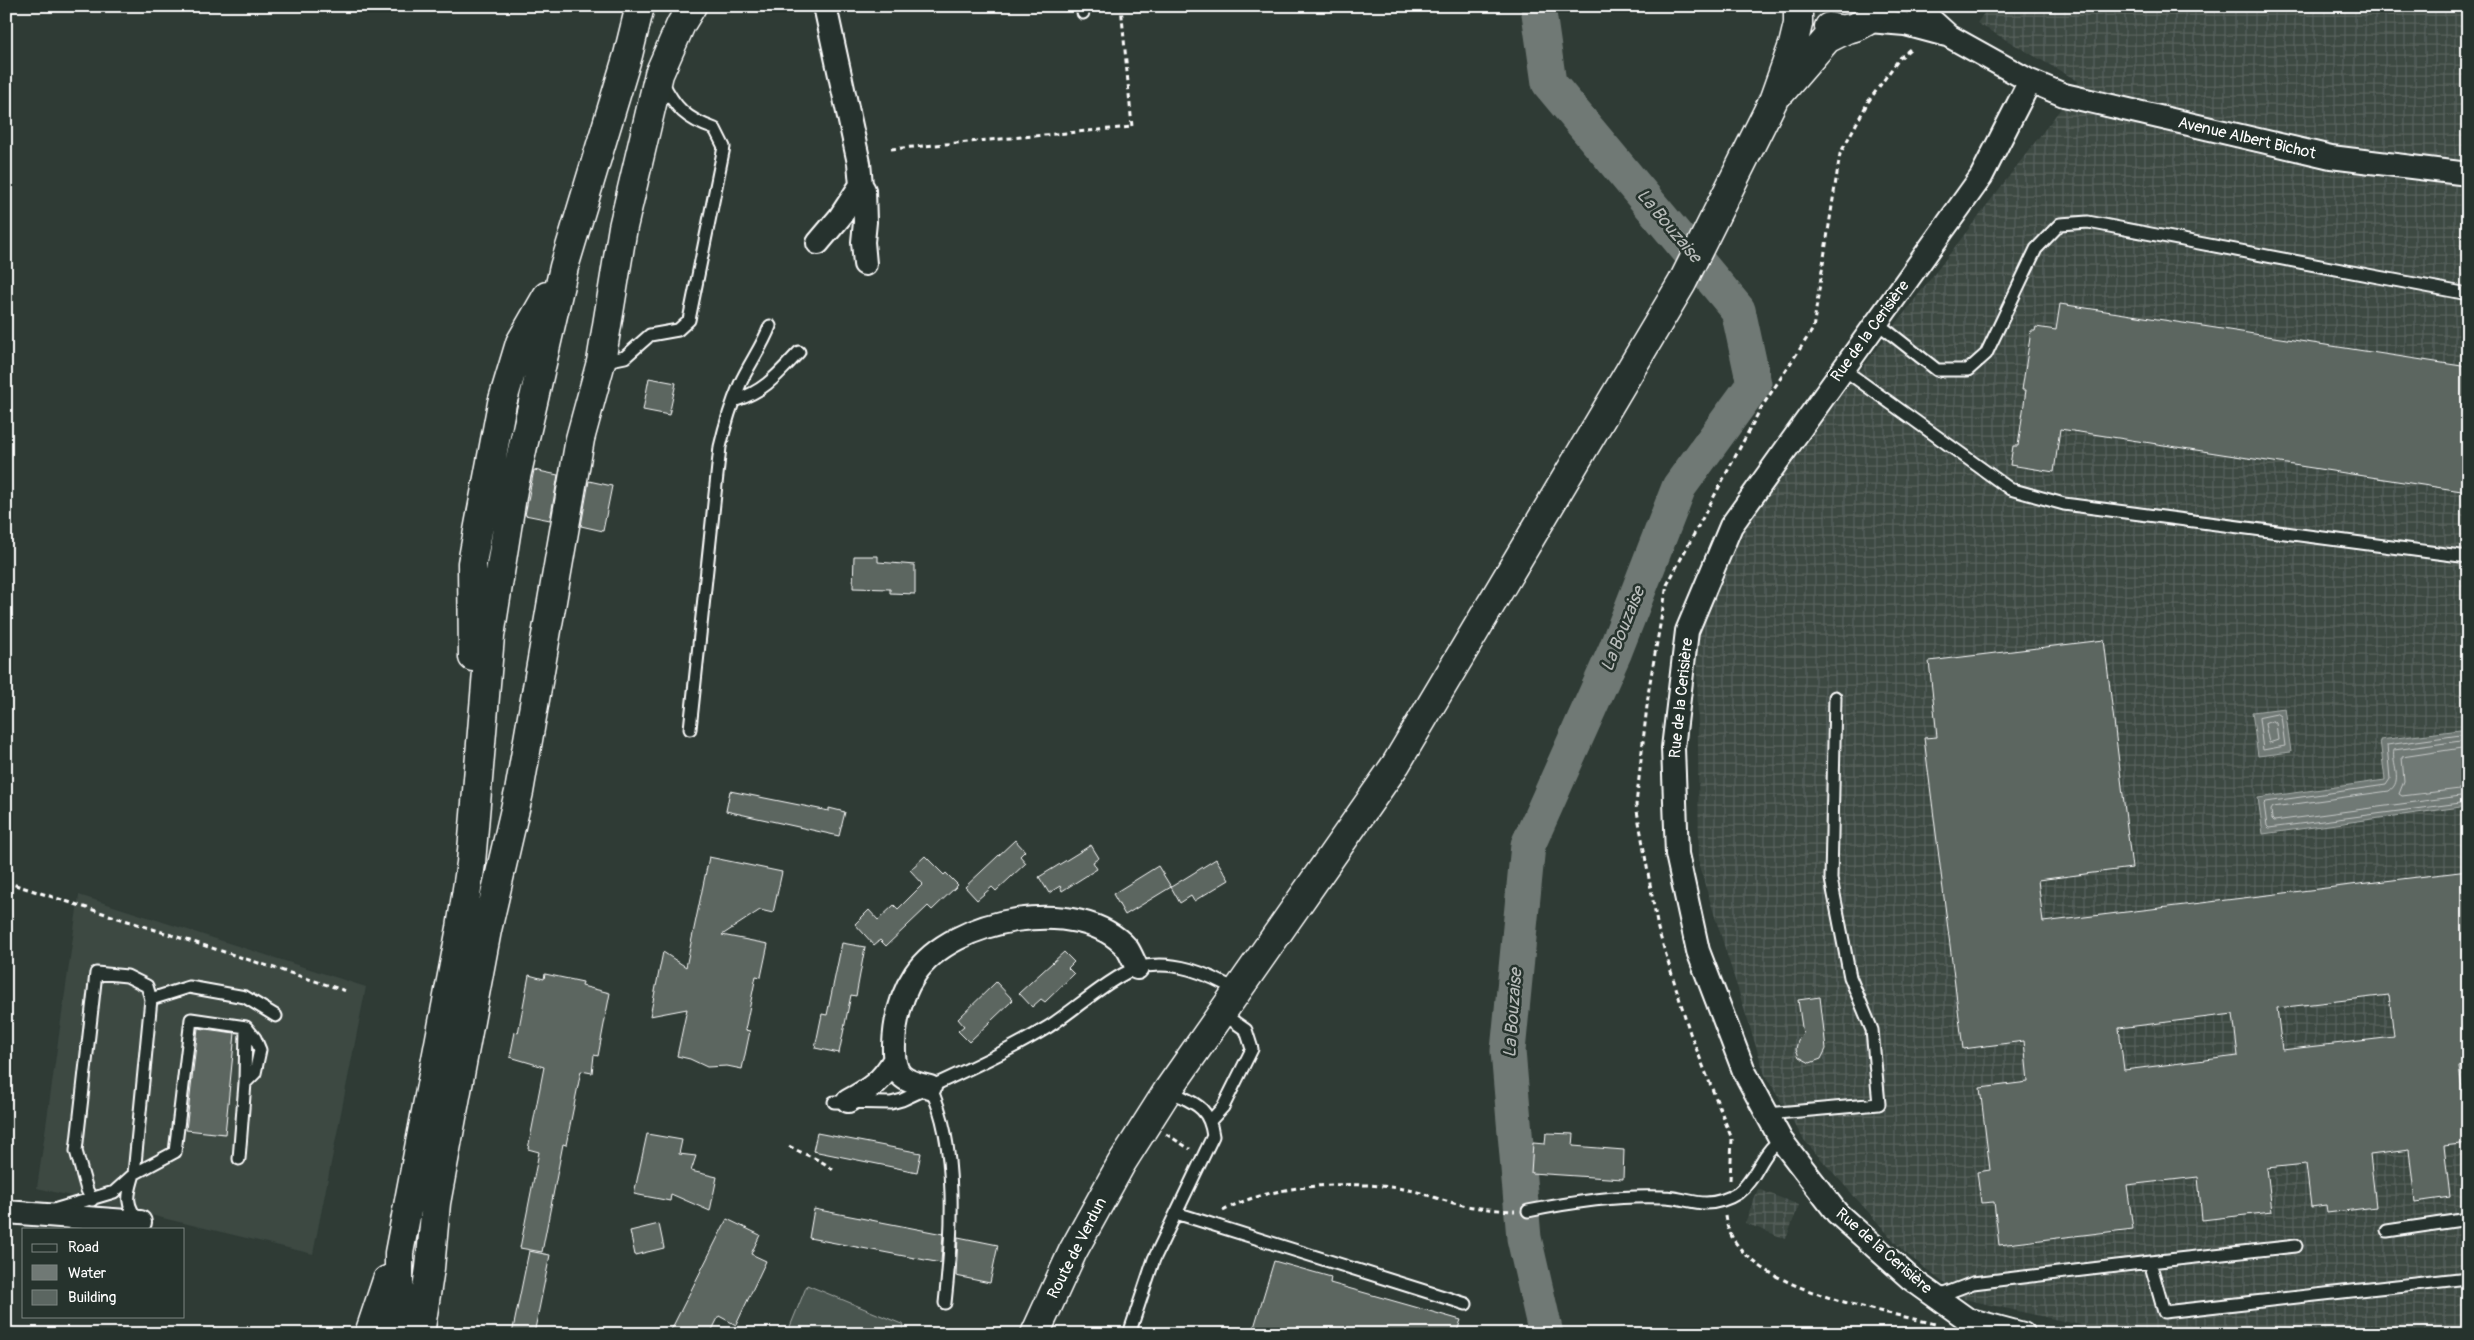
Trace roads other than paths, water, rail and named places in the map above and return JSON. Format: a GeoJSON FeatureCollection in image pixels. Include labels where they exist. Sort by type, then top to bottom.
{"type":"FeatureCollection","features":[{"type":"Feature","properties":{"kind":"main road"},"geometry":{"type":"LineString","coordinates":[[369,1334],[398,1253],[461,928],[471,863],[490,636],[513,490],[564,267],[628,54],[640,6]]}},
{"type":"Feature","properties":{"kind":"main road"},"geometry":{"type":"LineString","coordinates":[[420,1334],[430,1268],[436,1203],[487,930],[519,792],[580,439],[601,362],[623,226],[658,74],[681,24],[692,6]]}},
{"type":"Feature","properties":{"kind":"main road"},"geometry":{"type":"LineString","coordinates":[[1799,6],[1818,24],[1832,29],[1866,19]]}},
{"type":"Feature","properties":{"kind":"main road"},"geometry":{"type":"LineString","coordinates":[[1773,101],[1793,45],[1798,24],[1799,6]]}},
{"type":"Feature","properties":{"kind":"main road"},"geometry":{"type":"LineString","coordinates":[[1773,101],[1827,39],[1866,19]]}},
{"type":"Feature","properties":{"kind":"main road","name":"Route de Verdun"},"geometry":{"type":"LineString","coordinates":[[1035,1334],[1073,1251],[1122,1164],[1168,1090],[1223,1014],[1396,764],[1682,283],[1732,187],[1773,101]]}},
{"type":"Feature","properties":{"kind":"main road"},"geometry":{"type":"LineString","coordinates":[[397,1334],[414,1265],[436,1203]]}},
{"type":"Feature","properties":{"kind":"main road"},"geometry":{"type":"LineString","coordinates":[[392,1334],[399,1286],[398,1253]]}},
{"type":"Feature","properties":{"kind":"street"},"geometry":{"type":"LineString","coordinates":[[818,243],[840,217],[860,185],[859,163],[825,6]]}},
{"type":"Feature","properties":{"kind":"street"},"geometry":{"type":"LineString","coordinates":[[1866,19],[1911,15],[2030,80]]}},
{"type":"Feature","properties":{"kind":"street","name":"Avenue Albert Bichot"},"geometry":{"type":"LineString","coordinates":[[2030,80],[2064,95],[2331,157],[2468,174]]}},
{"type":"Feature","properties":{"kind":"street","name":"Rue de la Cerisière"},"geometry":{"type":"LineString","coordinates":[[2023,1334],[1967,1319],[1911,1279],[1837,1212],[1780,1140],[1744,1071],[1698,951],[1677,854],[1673,748],[1687,631],[1731,526],[1981,177],[2030,80]]}},
{"type":"Feature","properties":{"kind":"street"},"geometry":{"type":"LineString","coordinates":[[860,185],[864,190],[865,222],[863,242],[865,264]]}},
{"type":"Feature","properties":{"kind":"street"},"geometry":{"type":"LineString","coordinates":[[930,1087],[903,1078],[897,1071],[894,1060],[894,1023],[904,995],[916,972],[955,940],[989,927],[1015,920],[1052,917],[1079,920],[1117,939],[1128,950],[1137,968]]}},
{"type":"Feature","properties":{"kind":"street"},"geometry":{"type":"LineString","coordinates":[[841,1102],[874,1086],[886,1074],[894,1060]]}},
{"type":"Feature","properties":{"kind":"street"},"geometry":{"type":"LineString","coordinates":[[6,1212],[140,1222]]}},
{"type":"Feature","properties":{"kind":"lane"},"geometry":{"type":"LineString","coordinates":[[601,362],[625,357],[650,335],[678,330],[689,320],[719,181],[724,147],[720,137],[715,129],[698,123],[678,110],[658,74]]}},
{"type":"Feature","properties":{"kind":"lane"},"geometry":{"type":"LineString","coordinates":[[1876,322],[1937,370],[1968,370],[1986,354],[2036,249],[2060,224],[2088,222],[2468,294]]}},
{"type":"Feature","properties":{"kind":"lane"},"geometry":{"type":"LineString","coordinates":[[690,729],[720,447],[728,413],[736,400],[740,384],[763,345],[770,326]]}},
{"type":"Feature","properties":{"kind":"lane"},"geometry":{"type":"LineString","coordinates":[[736,400],[750,396],[766,387],[799,352]]}},
{"type":"Feature","properties":{"kind":"lane"},"geometry":{"type":"LineString","coordinates":[[1843,368],[2010,489],[2064,504],[2468,557]]}},
{"type":"Feature","properties":{"kind":"lane"},"geometry":{"type":"LineString","coordinates":[[1767,1114],[1879,1104],[1872,1030],[1850,977],[1831,880],[1835,697]]}},
{"type":"Feature","properties":{"kind":"lane"},"geometry":{"type":"LineString","coordinates":[[841,1102],[891,1103],[930,1087],[1031,1037],[1137,968],[1160,966],[1190,968],[1238,991]]}},
{"type":"Feature","properties":{"kind":"lane"},"geometry":{"type":"LineString","coordinates":[[92,1200],[87,1190],[76,1151],[96,973],[127,976],[147,986],[150,999],[134,1174],[127,1199],[132,1212],[140,1222]]}},
{"type":"Feature","properties":{"kind":"lane"},"geometry":{"type":"LineString","coordinates":[[150,999],[189,987],[245,997],[276,1016]]}},
{"type":"Feature","properties":{"kind":"lane"},"geometry":{"type":"LineString","coordinates":[[1211,1120],[1224,1106],[1252,1049],[1246,1030],[1223,1014]]}},
{"type":"Feature","properties":{"kind":"lane"},"geometry":{"type":"LineString","coordinates":[[36,1215],[114,1192],[134,1174],[175,1152],[192,1019],[246,1028],[255,1038],[260,1050],[256,1073],[245,1084],[239,1160]]}},
{"type":"Feature","properties":{"kind":"lane"},"geometry":{"type":"LineString","coordinates":[[930,1087],[944,1124],[951,1197],[951,1240],[946,1303]]}},
{"type":"Feature","properties":{"kind":"lane"},"geometry":{"type":"LineString","coordinates":[[1129,1334],[1154,1259],[1213,1136],[1211,1120],[1200,1107],[1168,1090]]}},
{"type":"Feature","properties":{"kind":"lane"},"geometry":{"type":"LineString","coordinates":[[1528,1211],[1580,1201],[1665,1197],[1706,1203],[1726,1199],[1739,1192],[1758,1169],[1772,1145],[1780,1140]]}},
{"type":"Feature","properties":{"kind":"lane"},"geometry":{"type":"LineString","coordinates":[[1176,1213],[1466,1304]]}},
{"type":"Feature","properties":{"kind":"lane"},"geometry":{"type":"LineString","coordinates":[[2387,1231],[2468,1219]]}},
{"type":"Feature","properties":{"kind":"lane"},"geometry":{"type":"LineString","coordinates":[[1936,1297],[1973,1283],[2296,1246]]}},
{"type":"Feature","properties":{"kind":"lane"},"geometry":{"type":"LineString","coordinates":[[2150,1262],[2164,1312],[2468,1278]]}},
{"type":"Feature","properties":{"kind":"water"},"geometry":{"type":"Polygon","coordinates":[[[2285,708],[2291,752],[2258,756],[2252,712],[2285,708]]]}},
{"type":"Feature","properties":{"kind":"water"},"geometry":{"type":"Polygon","coordinates":[[[2468,729],[2468,806],[2263,834],[2258,798],[2385,780],[2380,740],[2468,729]]]}},
{"type":"Feature","properties":{"kind":"waterway","name":"La Bouzaise"},"geometry":{"type":"LineString","coordinates":[[1538,6],[1549,83],[1738,310],[1754,384],[1679,487],[1615,651],[1528,845],[1508,1051],[1524,1238],[1546,1334]]}}]}
